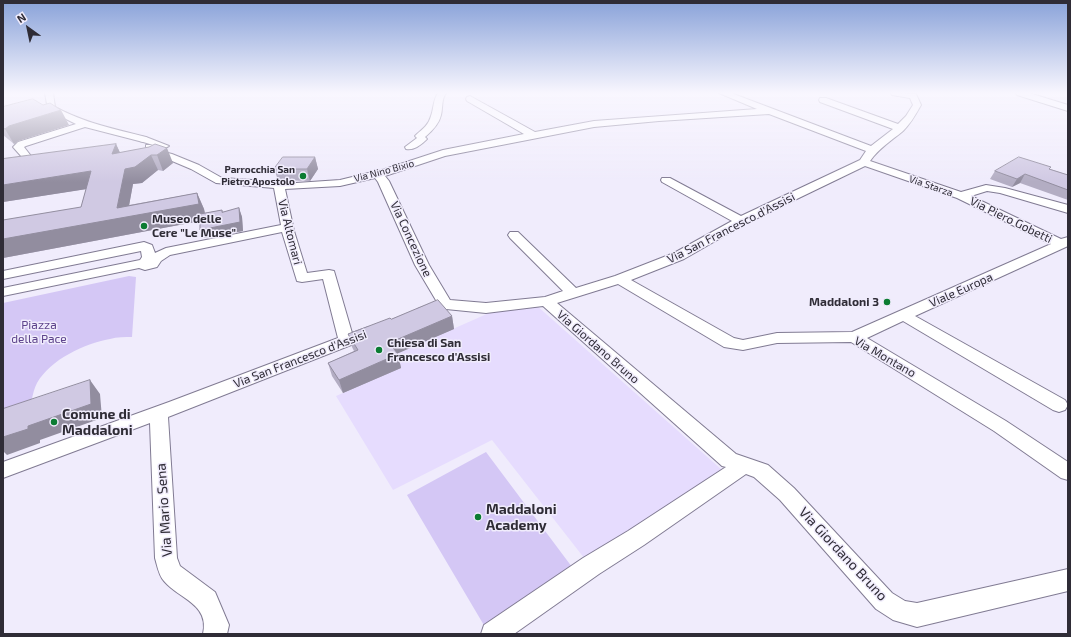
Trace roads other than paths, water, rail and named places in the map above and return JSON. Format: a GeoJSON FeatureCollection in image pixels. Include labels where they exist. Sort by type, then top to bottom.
{"type":"FeatureCollection","features":[{"type":"Feature","properties":{"kind":"street"},"geometry":{"type":"LineString","coordinates":[[81,123],[165,146],[163,148],[150,147],[146,149],[152,152]]}},
{"type":"Feature","properties":{"kind":"street"},"geometry":{"type":"LineString","coordinates":[[410,147],[422,139],[420,136],[429,129],[433,123]]}},
{"type":"Feature","properties":{"kind":"street"},"geometry":{"type":"LineString","coordinates":[[511,123],[532,135]]}},
{"type":"Feature","properties":{"kind":"street","name":"Via Nino Bixio"},"geometry":{"type":"LineString","coordinates":[[139,153],[152,152],[168,156],[195,167],[220,182],[248,182],[279,186],[296,186],[340,183],[377,174],[443,154],[532,135],[608,123]]}},
{"type":"Feature","properties":{"kind":"street","name":"Via Starza"},"geometry":{"type":"LineString","coordinates":[[796,123],[961,196],[986,188],[1001,190],[1068,209]]}},
{"type":"Feature","properties":{"kind":"street"},"geometry":{"type":"LineString","coordinates":[[885,123],[900,128]]}},
{"type":"Feature","properties":{"kind":"street","name":"Via San Francesco d'Assisi"},"geometry":{"type":"LineString","coordinates":[[407,318],[445,304],[486,308],[546,301],[620,279],[679,256],[741,220],[843,173],[868,156],[905,123]]}},
{"type":"Feature","properties":{"kind":"street"},"geometry":{"type":"LineString","coordinates":[[21,168],[26,156],[18,147],[22,144],[84,124]]}},
{"type":"Feature","properties":{"kind":"street"},"geometry":{"type":"LineString","coordinates":[[9,170],[32,166]]}},
{"type":"Feature","properties":{"kind":"street","name":"Via Concezione"},"geometry":{"type":"LineString","coordinates":[[377,174],[383,181],[422,265],[445,304]]}},
{"type":"Feature","properties":{"kind":"street"},"geometry":{"type":"LineString","coordinates":[[666,180],[741,220]]}},
{"type":"Feature","properties":{"kind":"street","name":"Via Altomari"},"geometry":{"type":"LineString","coordinates":[[279,186],[288,227],[302,278],[329,274],[347,340]]}},
{"type":"Feature","properties":{"kind":"street","name":"Via Piero Gobetti"},"geometry":{"type":"LineString","coordinates":[[961,196],[1064,242]]}},
{"type":"Feature","properties":{"kind":"street"},"geometry":{"type":"LineString","coordinates":[[3,292],[149,261],[166,252],[288,227]]}},
{"type":"Feature","properties":{"kind":"street"},"geometry":{"type":"LineString","coordinates":[[514,235],[573,293]]}},
{"type":"Feature","properties":{"kind":"street","name":"Viale Europa"},"geometry":{"type":"LineString","coordinates":[[854,337],[1037,256],[1064,242]]}},
{"type":"Feature","properties":{"kind":"street"},"geometry":{"type":"LineString","coordinates":[[3,275],[144,246],[147,248],[149,261]]}},
{"type":"Feature","properties":{"kind":"street","name":"Via Montano"},"geometry":{"type":"LineString","coordinates":[[620,279],[730,343],[743,345],[777,338],[854,337],[1000,426],[1068,472]]}},
{"type":"Feature","properties":{"kind":"street","name":"Via Giordano Bruno"},"geometry":{"type":"LineString","coordinates":[[546,301],[729,460],[761,471],[787,494],[884,600],[901,612],[917,615],[1068,580]]}},
{"type":"Feature","properties":{"kind":"street"},"geometry":{"type":"LineString","coordinates":[[903,315],[1059,405]]}},
{"type":"Feature","properties":{"kind":"street","name":"Via San Francesco d'Assisi"},"geometry":{"type":"LineString","coordinates":[[3,470],[159,413],[347,340],[385,327]]}},
{"type":"Feature","properties":{"kind":"street","name":"Via Mario Sena"},"geometry":{"type":"LineString","coordinates":[[159,413],[166,558],[171,573],[207,600],[217,625],[215,634]]}},
{"type":"Feature","properties":{"kind":"street"},"geometry":{"type":"LineString","coordinates":[[494,634],[591,566],[636,538],[744,465]]}},
{"type":"Feature","properties":{"kind":"place","name":"Parrocchia San Pietro Apostolo"},"geometry":{"type":"Point","coordinates":[303,176]}},
{"type":"Feature","properties":{"kind":"place","name":"Museo delle Cere \"Le Muse\""},"geometry":{"type":"Point","coordinates":[144,226]}},
{"type":"Feature","properties":{"kind":"place","name":"Maddaloni 3"},"geometry":{"type":"Point","coordinates":[887,302]}},
{"type":"Feature","properties":{"kind":"place","name":"Chiesa di San Francesco d'Assisi"},"geometry":{"type":"Point","coordinates":[379,350]}},
{"type":"Feature","properties":{"kind":"place","name":"Comune di Maddaloni"},"geometry":{"type":"Point","coordinates":[54,422]}},
{"type":"Feature","properties":{"kind":"place","name":"Maddaloni Academy"},"geometry":{"type":"Point","coordinates":[478,517]}},
{"type":"Feature","properties":{"kind":"park label","name":"Piazza della Pace"},"geometry":{"type":"Point","coordinates":[39,332]}}]}
